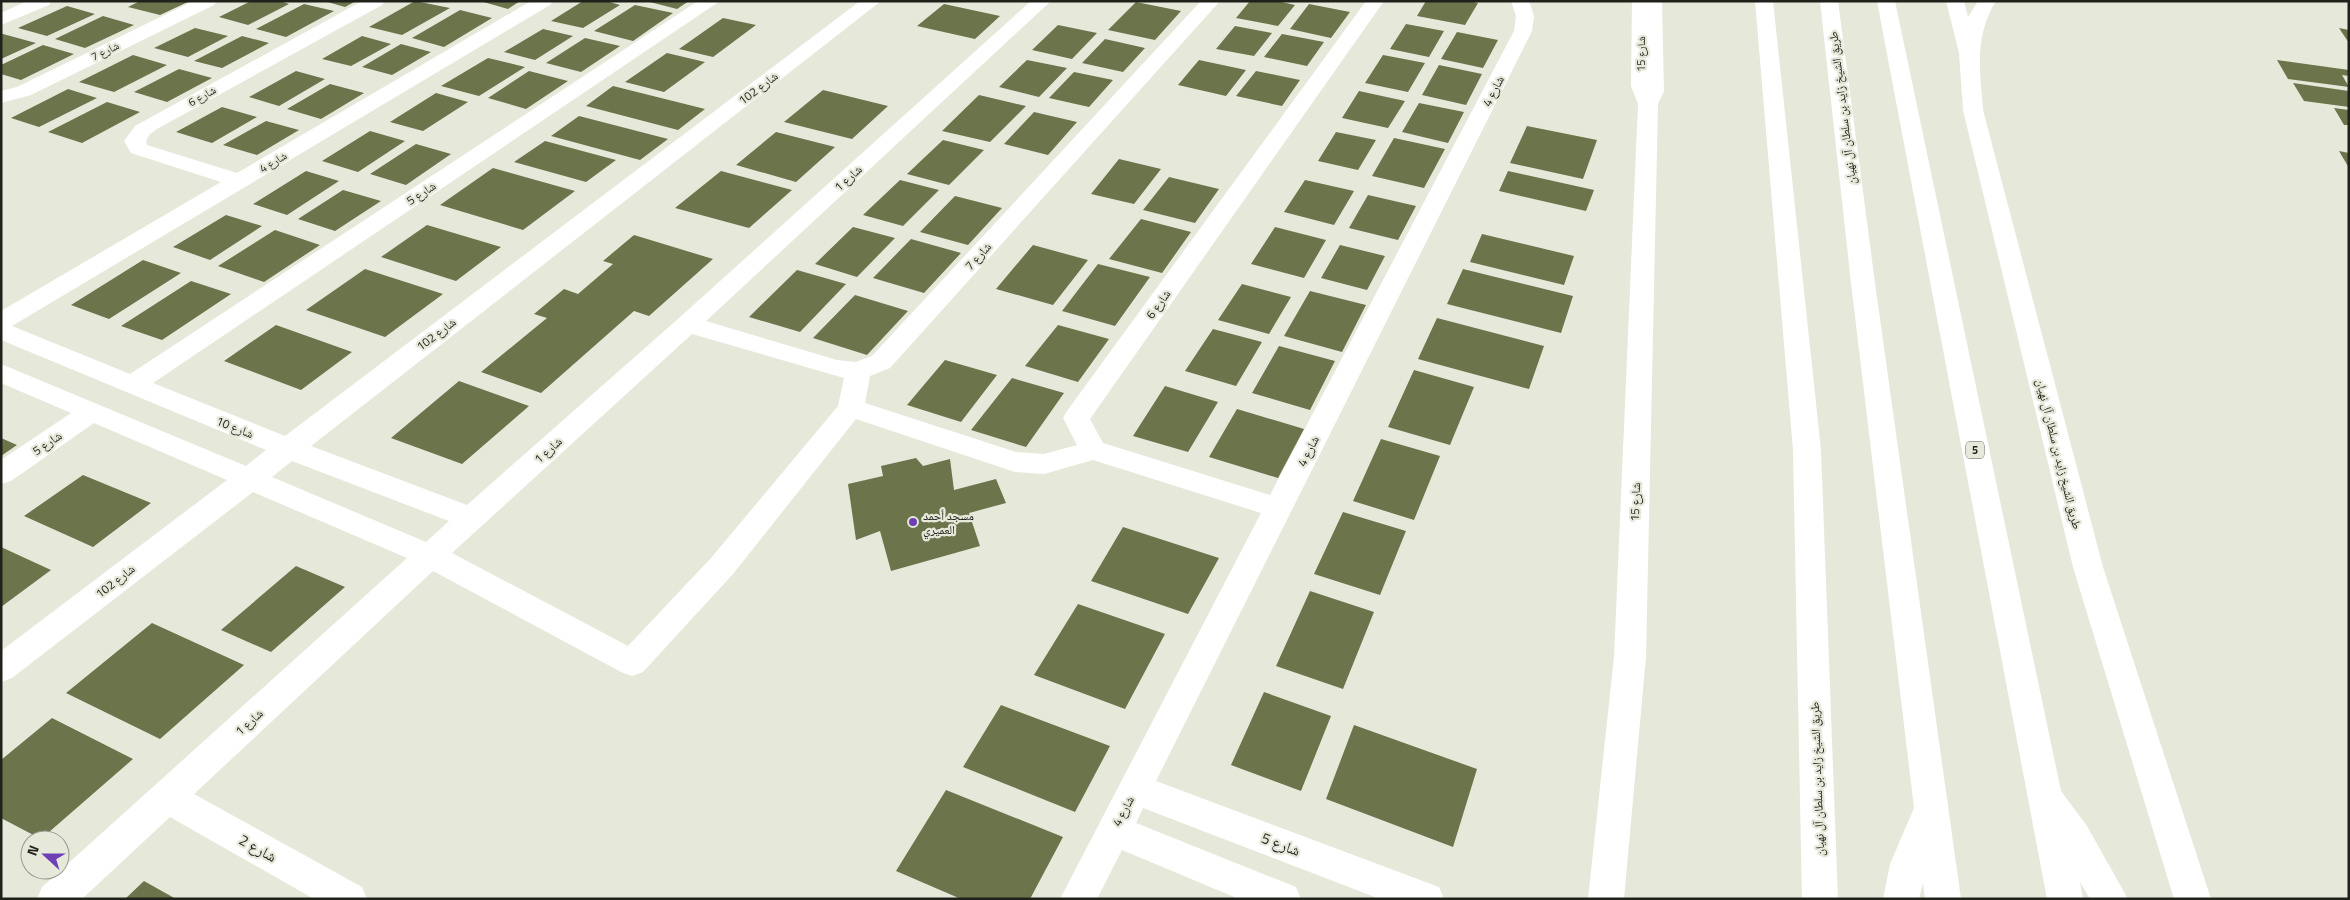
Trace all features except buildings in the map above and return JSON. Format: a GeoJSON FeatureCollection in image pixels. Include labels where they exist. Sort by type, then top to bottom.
{"type":"FeatureCollection","features":[{"type":"Feature","properties":{"kind":"main road"},"geometry":{"type":"LineString","coordinates":[[1,20],[43,1]]}},
{"type":"Feature","properties":{"kind":"main road","name":"شارع 7"},"geometry":{"type":"LineString","coordinates":[[1,97],[24,91],[208,1]]}},
{"type":"Feature","properties":{"kind":"main road","name":"شارع 6"},"geometry":{"type":"LineString","coordinates":[[240,181],[144,152],[138,149],[135,141],[142,130],[150,125],[376,1]]}},
{"type":"Feature","properties":{"kind":"main road","name":"شارع 4"},"geometry":{"type":"LineString","coordinates":[[1,322],[544,1]]}},
{"type":"Feature","properties":{"kind":"main road","name":"شارع 5"},"geometry":{"type":"LineString","coordinates":[[132,384],[711,1]]}},
{"type":"Feature","properties":{"kind":"main road","name":"شارع 102"},"geometry":{"type":"LineString","coordinates":[[1,669],[872,1]]}},
{"type":"Feature","properties":{"kind":"main road","name":"شارع 1"},"geometry":{"type":"LineString","coordinates":[[55,899],[1042,1]]}},
{"type":"Feature","properties":{"kind":"main road","name":"شارع 7"},"geometry":{"type":"LineString","coordinates":[[858,371],[881,362],[1211,1]]}},
{"type":"Feature","properties":{"kind":"main road","name":"شارع 6"},"geometry":{"type":"LineString","coordinates":[[1094,450],[1076,418],[1375,1]]}},
{"type":"Feature","properties":{"kind":"main road","name":"شارع 4"},"geometry":{"type":"LineString","coordinates":[[1078,899],[1523,31],[1525,16],[1520,1]]}},
{"type":"Feature","properties":{"kind":"main road","name":"طريق الشيخ زايد بن سلطان آل نهيان"},"geometry":{"type":"LineString","coordinates":[[1764,1],[1807,450],[1820,899]]}},
{"type":"Feature","properties":{"kind":"main road"},"geometry":{"type":"LineString","coordinates":[[1773,90],[1774,1]]}},
{"type":"Feature","properties":{"kind":"main road","name":"طريق الشيخ زايد بن سلطان آل نهيان"},"geometry":{"type":"LineString","coordinates":[[1828,1],[1943,899]]}},
{"type":"Feature","properties":{"kind":"main road","name":"5"},"geometry":{"type":"LineString","coordinates":[[1886,1],[2065,899]]}},
{"type":"Feature","properties":{"kind":"main road","name":"طريق الشيخ زايد بن سلطان آل نهيان"},"geometry":{"type":"LineString","coordinates":[[1954,1],[1969,53],[1973,110],[2088,567],[2193,899]]}},
{"type":"Feature","properties":{"kind":"main road"},"geometry":{"type":"LineString","coordinates":[[1969,53],[1978,16],[1987,1]]}},
{"type":"Feature","properties":{"kind":"main road","name":"شارع 15"},"geometry":{"type":"LineString","coordinates":[[1606,899],[1630,657],[1648,104],[1654,91],[1642,2]]}},
{"type":"Feature","properties":{"kind":"main road"},"geometry":{"type":"LineString","coordinates":[[1941,19],[1973,110]]}},
{"type":"Feature","properties":{"kind":"main road"},"geometry":{"type":"LineString","coordinates":[[1,374],[431,556],[632,663],[722,566],[851,408],[858,371],[836,368],[688,324]]}},
{"type":"Feature","properties":{"kind":"main road","name":"شارع 10"},"geometry":{"type":"LineString","coordinates":[[1,331],[287,448],[472,518]]}},
{"type":"Feature","properties":{"kind":"main road"},"geometry":{"type":"LineString","coordinates":[[851,408],[1015,462],[1044,464],[1094,450],[1279,508]]}},
{"type":"Feature","properties":{"kind":"main road","name":"شارع 5"},"geometry":{"type":"LineString","coordinates":[[1,474],[92,412]]}},
{"type":"Feature","properties":{"kind":"main road","name":"شارع 5"},"geometry":{"type":"LineString","coordinates":[[1135,789],[1426,899]]}},
{"type":"Feature","properties":{"kind":"main road"},"geometry":{"type":"LineString","coordinates":[[2043,792],[2074,838],[2110,899]]}},
{"type":"Feature","properties":{"kind":"main road","name":"شارع 2"},"geometry":{"type":"LineString","coordinates":[[167,797],[349,899]]}},
{"type":"Feature","properties":{"kind":"main road"},"geometry":{"type":"LineString","coordinates":[[1901,899],[1908,864],[1930,809]]}},
{"type":"Feature","properties":{"kind":"main road"},"geometry":{"type":"LineString","coordinates":[[1113,830],[1283,899]]}},
{"type":"Feature","properties":{"kind":"place","name":"مسجد أحمد العميري"},"geometry":{"type":"Point","coordinates":[913,522]}}]}
